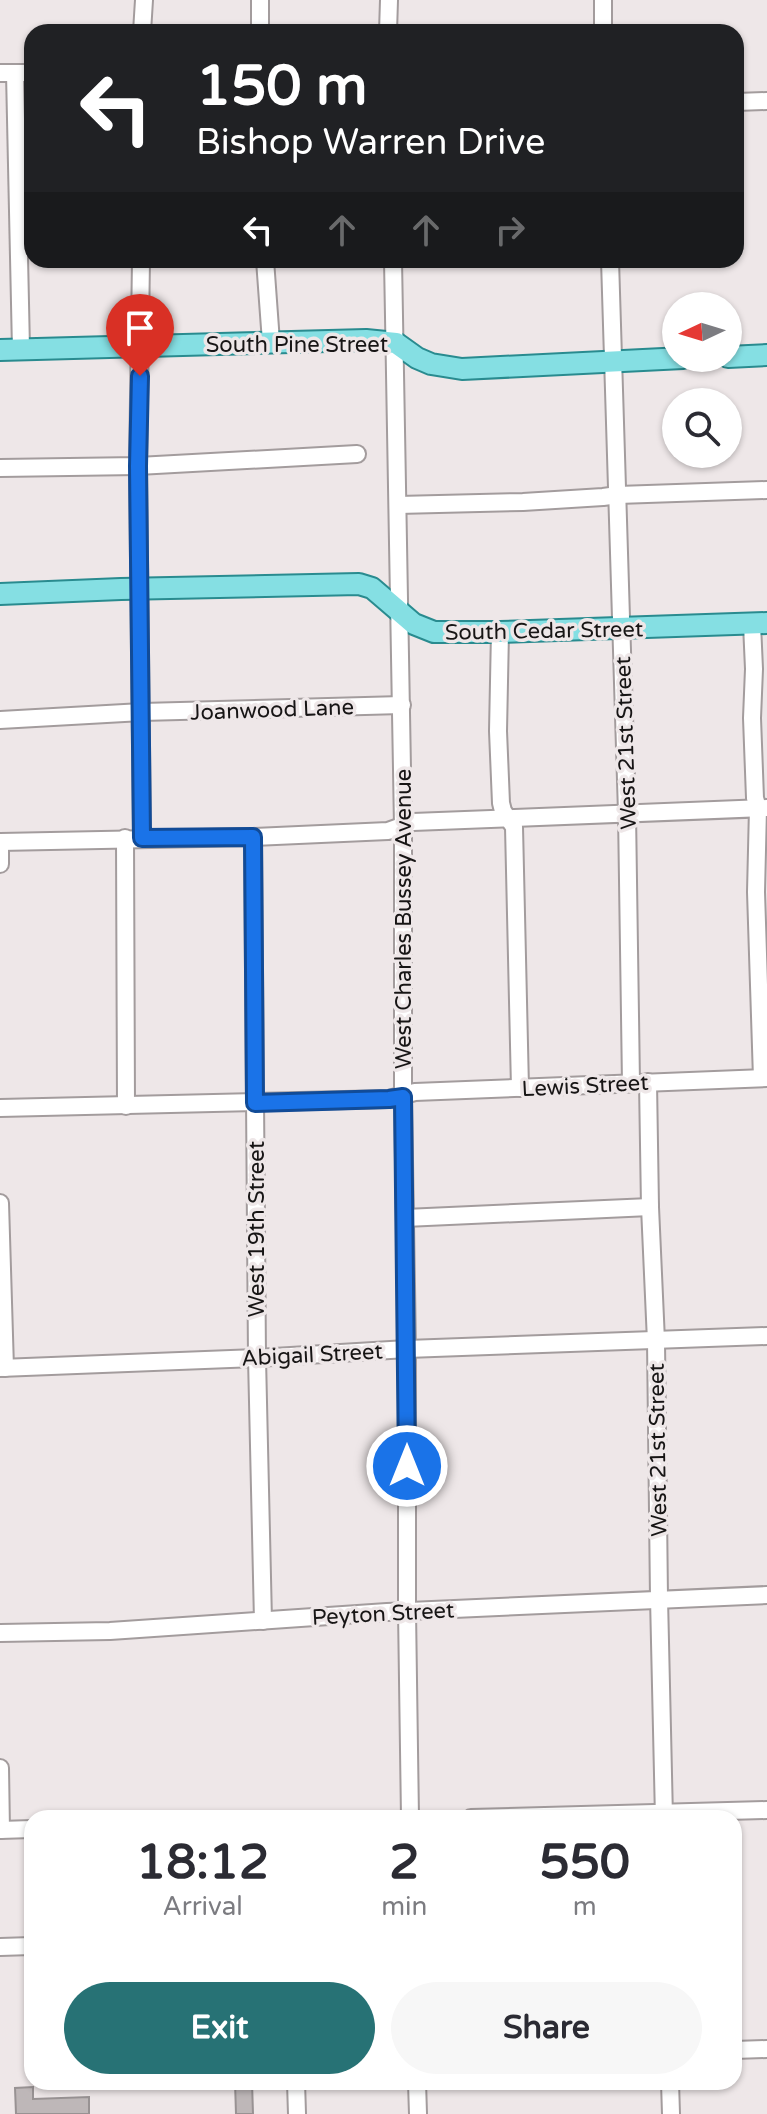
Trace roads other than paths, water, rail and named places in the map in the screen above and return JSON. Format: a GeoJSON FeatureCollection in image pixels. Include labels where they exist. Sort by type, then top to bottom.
{"type":"FeatureCollection","features":[{"type":"Feature","properties":{"kind":"main road","name":"South Pine Street"},"geometry":{"type":"LineString","coordinates":[[10,350],[342,340],[396,343],[431,364],[462,369],[662,359]]}},
{"type":"Feature","properties":{"kind":"main road"},"geometry":{"type":"LineString","coordinates":[[742,356],[767,355]]}},
{"type":"Feature","properties":{"kind":"main road","name":"South Cedar Street"},"geometry":{"type":"LineString","coordinates":[[0,594],[359,584],[372,588],[421,628],[434,632],[759,623]]}},
{"type":"Feature","properties":{"kind":"street"},"geometry":{"type":"LineString","coordinates":[[142,24],[144,0]]}},
{"type":"Feature","properties":{"kind":"street"},"geometry":{"type":"LineString","coordinates":[[260,0],[260,24]]}},
{"type":"Feature","properties":{"kind":"street"},"geometry":{"type":"LineString","coordinates":[[388,24],[389,0]]}},
{"type":"Feature","properties":{"kind":"street"},"geometry":{"type":"LineString","coordinates":[[603,0],[603,24]]}},
{"type":"Feature","properties":{"kind":"street"},"geometry":{"type":"LineString","coordinates":[[10,350],[16,73]]}},
{"type":"Feature","properties":{"kind":"street"},"geometry":{"type":"LineString","coordinates":[[744,102],[767,101]]}},
{"type":"Feature","properties":{"kind":"street"},"geometry":{"type":"LineString","coordinates":[[126,1106],[133,838],[142,712],[138,466],[141,268]]}},
{"type":"Feature","properties":{"kind":"street"},"geometry":{"type":"LineString","coordinates":[[266,268],[271,342]]}},
{"type":"Feature","properties":{"kind":"street","name":"West Charles Bussey Avenue"},"geometry":{"type":"LineString","coordinates":[[393,268],[402,705],[410,1810]]}},
{"type":"Feature","properties":{"kind":"street","name":"West 21st Street"},"geometry":{"type":"LineString","coordinates":[[610,268],[627,813],[656,1341],[664,1810]]}},
{"type":"Feature","properties":{"kind":"street"},"geometry":{"type":"LineString","coordinates":[[0,468],[138,466],[357,454]]}},
{"type":"Feature","properties":{"kind":"street"},"geometry":{"type":"LineString","coordinates":[[398,505],[767,490]]}},
{"type":"Feature","properties":{"kind":"street"},"geometry":{"type":"LineString","coordinates":[[759,623],[752,731],[755,798],[763,808],[756,892],[764,1078]]}},
{"type":"Feature","properties":{"kind":"street"},"geometry":{"type":"LineString","coordinates":[[500,632],[498,731],[501,803],[514,827],[520,1088]]}},
{"type":"Feature","properties":{"kind":"street","name":"Joanwood Lane"},"geometry":{"type":"LineString","coordinates":[[0,720],[142,712],[402,705]]}},
{"type":"Feature","properties":{"kind":"street"},"geometry":{"type":"LineString","coordinates":[[0,864],[0,842],[388,831],[413,822],[763,808]]}},
{"type":"Feature","properties":{"kind":"street","name":"West 19th Street"},"geometry":{"type":"LineString","coordinates":[[253,837],[257,1358],[263,1621]]}},
{"type":"Feature","properties":{"kind":"street","name":"Lewis Street"},"geometry":{"type":"LineString","coordinates":[[0,1108],[389,1099],[415,1092],[764,1078]]}},
{"type":"Feature","properties":{"kind":"street"},"geometry":{"type":"LineString","coordinates":[[0,1203],[2,1368]]}},
{"type":"Feature","properties":{"kind":"street"},"geometry":{"type":"LineString","coordinates":[[405,1218],[650,1207]]}},
{"type":"Feature","properties":{"kind":"street","name":"Abigail Street"},"geometry":{"type":"LineString","coordinates":[[2,1368],[767,1336]]}},
{"type":"Feature","properties":{"kind":"street","name":"Peyton Street"},"geometry":{"type":"LineString","coordinates":[[0,1633],[110,1631],[407,1611],[767,1595]]}},
{"type":"Feature","properties":{"kind":"street"},"geometry":{"type":"LineString","coordinates":[[0,1768],[1,1830],[24,1829]]}},
{"type":"Feature","properties":{"kind":"street"},"geometry":{"type":"LineString","coordinates":[[742,1811],[767,1810]]}},
{"type":"Feature","properties":{"kind":"street"},"geometry":{"type":"LineString","coordinates":[[0,1947],[24,1946]]}},
{"type":"Feature","properties":{"kind":"street"},"geometry":{"type":"LineString","coordinates":[[742,2050],[767,2049]]}},
{"type":"Feature","properties":{"kind":"street"},"geometry":{"type":"LineString","coordinates":[[296,2090],[297,2114]]}},
{"type":"Feature","properties":{"kind":"street"},"geometry":{"type":"LineString","coordinates":[[417,2090],[418,2114]]}},
{"type":"Feature","properties":{"kind":"street"},"geometry":{"type":"LineString","coordinates":[[670,2090],[671,2114]]}}]}
